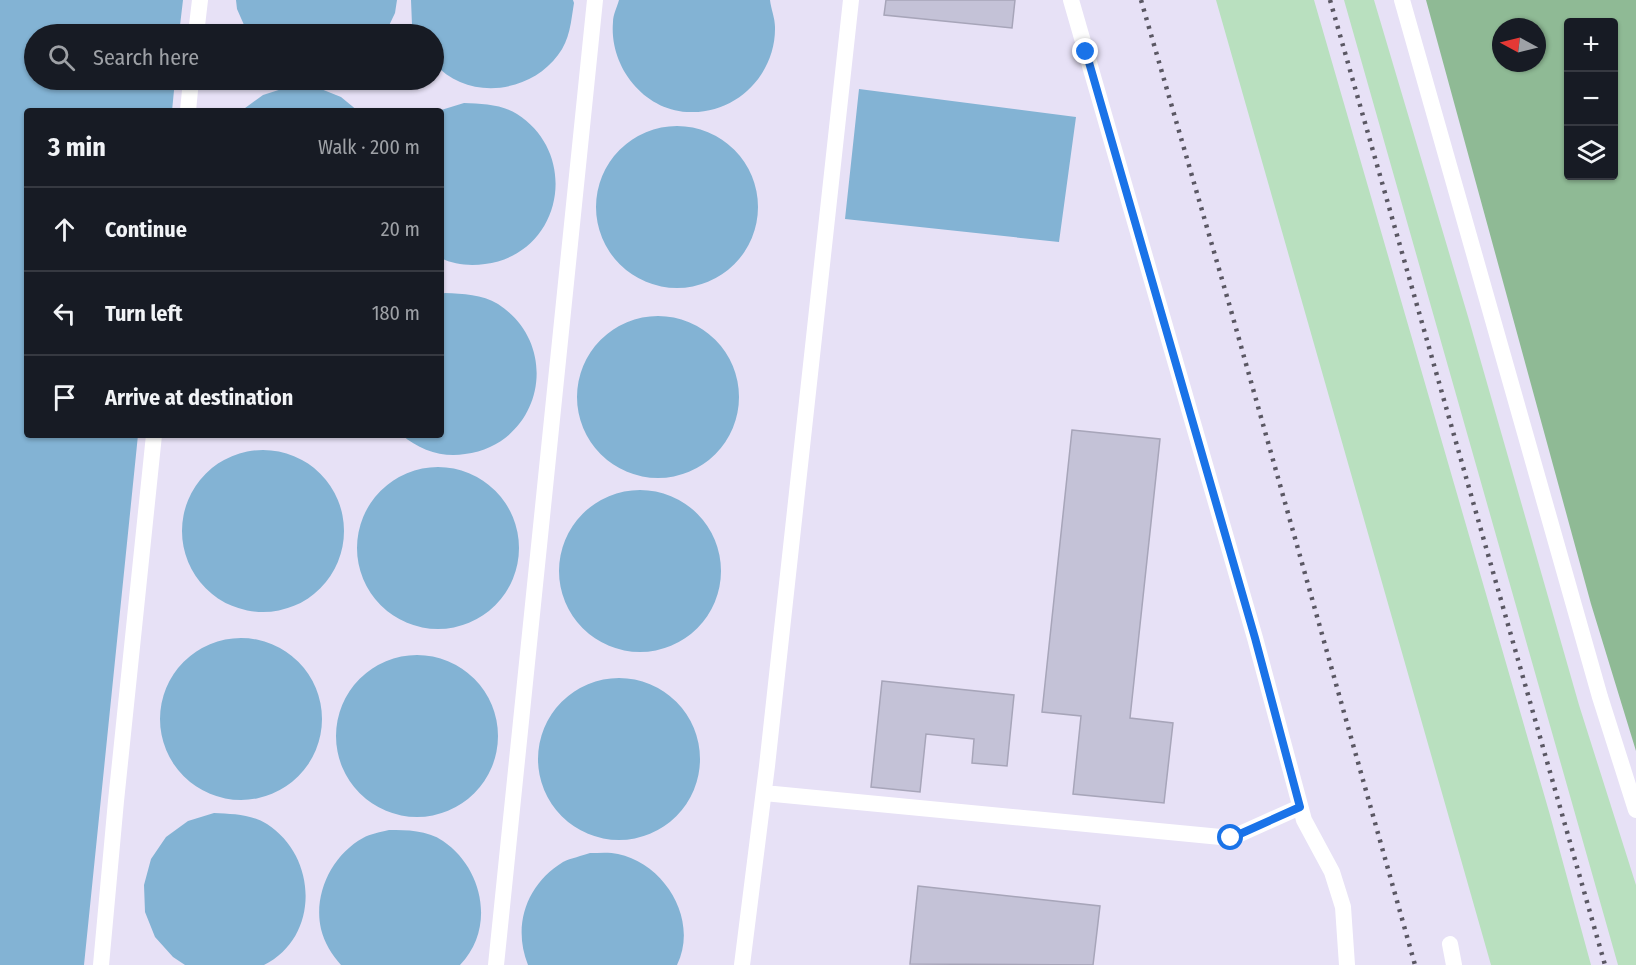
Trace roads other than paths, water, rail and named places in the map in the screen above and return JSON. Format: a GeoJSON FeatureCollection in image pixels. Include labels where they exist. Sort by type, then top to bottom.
{"type":"FeatureCollection","features":[{"type":"Feature","properties":{"kind":"lane"},"geometry":{"type":"LineString","coordinates":[[197,24],[200,0]]}},
{"type":"Feature","properties":{"kind":"lane"},"geometry":{"type":"LineString","coordinates":[[496,965],[595,0]]}},
{"type":"Feature","properties":{"kind":"lane"},"geometry":{"type":"LineString","coordinates":[[742,965],[764,793],[851,0]]}},
{"type":"Feature","properties":{"kind":"lane"},"geometry":{"type":"LineString","coordinates":[[1071,0],[1255,638],[1300,807],[1304,820],[1332,872],[1343,906],[1347,965]]}},
{"type":"Feature","properties":{"kind":"lane"},"geometry":{"type":"LineString","coordinates":[[1402,0],[1600,697],[1636,810]]}},
{"type":"Feature","properties":{"kind":"lane"},"geometry":{"type":"LineString","coordinates":[[188,108],[190,90]]}},
{"type":"Feature","properties":{"kind":"lane"},"geometry":{"type":"LineString","coordinates":[[101,965],[154,438]]}},
{"type":"Feature","properties":{"kind":"lane"},"geometry":{"type":"LineString","coordinates":[[764,793],[1231,838],[1300,807]]}},
{"type":"Feature","properties":{"kind":"lane"},"geometry":{"type":"LineString","coordinates":[[1450,944],[1454,965]]}},
{"type":"Feature","properties":{"kind":"water"},"geometry":{"type":"Polygon","coordinates":[[[0,0],[183,0],[180,24],[24,24],[24,90],[174,90],[172,108],[24,108],[24,438],[138,438],[84,965],[0,965],[0,0]]]}},
{"type":"Feature","properties":{"kind":"water"},"geometry":{"type":"Polygon","coordinates":[[[236,0],[397,0],[395,13],[390,24],[244,24],[236,0]]]}},
{"type":"Feature","properties":{"kind":"water"},"geometry":{"type":"Polygon","coordinates":[[[411,0],[573,0],[574,3],[568,37],[558,55],[546,68],[531,78],[515,85],[498,88],[463,83],[448,75],[444,72],[444,24],[412,24],[411,0]]]}},
{"type":"Feature","properties":{"kind":"water"},"geometry":{"type":"Polygon","coordinates":[[[619,0],[770,0],[775,27],[774,44],[769,60],[751,87],[724,106],[708,111],[691,112],[674,110],[659,104],[633,84],[617,55],[613,39],[613,22],[619,0]]]}},
{"type":"Feature","properties":{"kind":"water"},"geometry":{"type":"Polygon","coordinates":[[[859,89],[1076,117],[1059,242],[845,219],[859,89]]]}},
{"type":"Feature","properties":{"kind":"water"},"geometry":{"type":"Polygon","coordinates":[[[279,90],[324,90],[341,97],[354,108],[245,108],[263,95],[279,90]]]}},
{"type":"Feature","properties":{"kind":"water"},"geometry":{"type":"Polygon","coordinates":[[[464,103],[498,106],[511,111],[537,132],[550,153],[555,177],[554,201],[546,223],[531,242],[511,256],[474,265],[444,259],[444,109],[464,103]]]}},
{"type":"Feature","properties":{"kind":"water"},"geometry":{"type":"Polygon","coordinates":[[[677,126],[708,132],[734,150],[752,176],[758,207],[752,238],[734,264],[708,282],[677,288],[646,282],[620,264],[602,238],[596,207],[602,176],[620,150],[646,132],[677,126]]]}},
{"type":"Feature","properties":{"kind":"water"},"geometry":{"type":"Polygon","coordinates":[[[444,293],[479,296],[498,304],[518,322],[531,344],[536,367],[535,391],[526,413],[512,432],[491,446],[457,455],[432,452],[406,438],[444,438],[444,293]]]}},
{"type":"Feature","properties":{"kind":"water"},"geometry":{"type":"Polygon","coordinates":[[[658,316],[689,322],[715,340],[733,366],[739,397],[733,428],[715,454],[689,472],[658,478],[627,472],[601,454],[583,428],[577,397],[583,366],[601,340],[627,322],[658,316]]]}},
{"type":"Feature","properties":{"kind":"water"},"geometry":{"type":"Polygon","coordinates":[[[263,450],[294,456],[320,474],[338,500],[344,531],[338,562],[320,588],[294,606],[263,612],[232,606],[206,588],[188,562],[182,531],[188,500],[206,474],[232,456],[263,450]]]}},
{"type":"Feature","properties":{"kind":"water"},"geometry":{"type":"Polygon","coordinates":[[[438,467],[469,473],[495,491],[513,517],[519,548],[513,579],[495,605],[469,623],[438,629],[407,623],[381,605],[363,579],[357,548],[363,517],[381,491],[407,473],[438,467]]]}},
{"type":"Feature","properties":{"kind":"water"},"geometry":{"type":"Polygon","coordinates":[[[640,490],[671,496],[697,514],[715,540],[721,571],[715,602],[697,628],[671,646],[640,652],[609,646],[583,628],[565,602],[559,571],[565,540],[583,514],[609,496],[640,490]]]}},
{"type":"Feature","properties":{"kind":"water"},"geometry":{"type":"Polygon","coordinates":[[[241,638],[272,644],[298,662],[316,688],[322,719],[316,750],[298,776],[272,794],[241,800],[210,794],[184,776],[166,750],[160,719],[166,688],[184,662],[210,644],[241,638]]]}},
{"type":"Feature","properties":{"kind":"water"},"geometry":{"type":"Polygon","coordinates":[[[417,655],[448,661],[474,679],[492,705],[498,736],[492,767],[474,793],[448,811],[417,817],[386,811],[360,793],[342,767],[336,736],[342,705],[360,679],[386,661],[417,655]]]}},
{"type":"Feature","properties":{"kind":"water"},"geometry":{"type":"Polygon","coordinates":[[[619,678],[650,684],[676,702],[694,728],[700,759],[694,790],[676,816],[650,834],[619,840],[588,834],[562,816],[544,790],[538,759],[544,728],[562,702],[588,684],[619,678]]]}},
{"type":"Feature","properties":{"kind":"water"},"geometry":{"type":"Polygon","coordinates":[[[214,813],[248,816],[267,824],[284,838],[296,856],[303,876],[306,896],[303,917],[295,936],[282,952],[264,965],[185,965],[173,957],[155,937],[145,912],[144,885],[151,859],[166,837],[188,821],[214,813]]]}},
{"type":"Feature","properties":{"kind":"water"},"geometry":{"type":"Polygon","coordinates":[[[389,830],[417,831],[437,837],[457,853],[468,867],[480,899],[481,917],[478,934],[471,950],[460,965],[341,965],[326,943],[319,916],[320,902],[327,877],[342,854],[352,845],[366,837],[389,830]]]}},
{"type":"Feature","properties":{"kind":"water"},"geometry":{"type":"Polygon","coordinates":[[[590,853],[615,853],[635,860],[650,869],[663,882],[673,896],[684,930],[683,948],[677,965],[528,965],[523,950],[522,935],[526,907],[532,894],[540,882],[563,862],[590,853]]]}},
{"type":"Feature","properties":{"kind":"railway"},"geometry":{"type":"LineString","coordinates":[[1141,0],[1415,965]]}},
{"type":"Feature","properties":{"kind":"railway"},"geometry":{"type":"LineString","coordinates":[[1330,0],[1605,965]]}}]}
